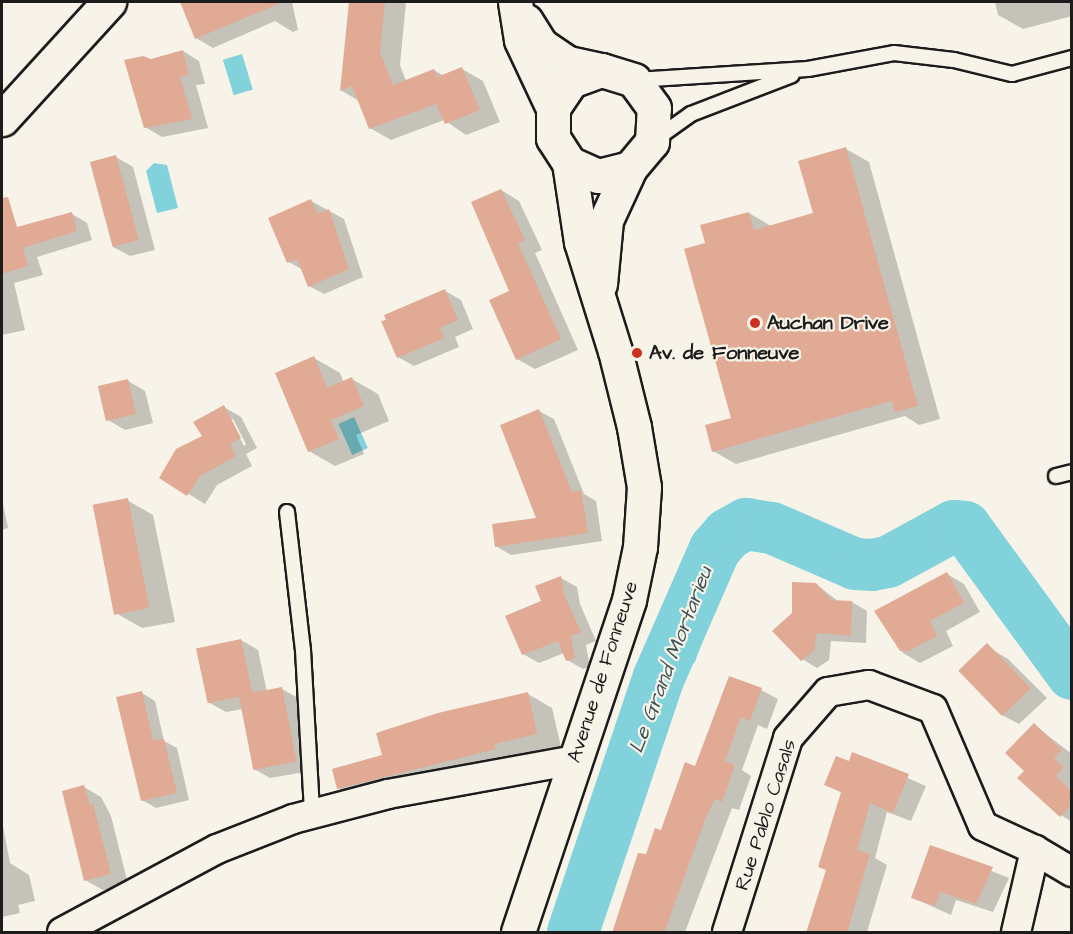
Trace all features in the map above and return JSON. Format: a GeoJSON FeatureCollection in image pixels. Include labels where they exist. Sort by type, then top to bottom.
{"type":"FeatureCollection","features":[{"type":"Feature","properties":{"kind":"street"},"geometry":{"type":"LineString","coordinates":[[2,119],[110,2]]}},
{"type":"Feature","properties":{"kind":"street","name":"Avenue de Fonneuve"},"geometry":{"type":"LineString","coordinates":[[516,4],[541,45],[568,63],[634,80]]}},
{"type":"Feature","properties":{"kind":"street","name":"Avenue de Fonneuve"},"geometry":{"type":"LineString","coordinates":[[516,4],[521,40],[553,108],[552,138],[569,163],[581,242],[634,427],[644,487],[640,547],[629,600],[518,933]]}},
{"type":"Feature","properties":{"kind":"street"},"geometry":{"type":"LineString","coordinates":[[553,108],[571,81],[601,70]]}},
{"type":"Feature","properties":{"kind":"street"},"geometry":{"type":"LineString","coordinates":[[634,80],[654,108],[652,142]]}},
{"type":"Feature","properties":{"kind":"street","name":"Avenue de Fonneuve"},"geometry":{"type":"LineString","coordinates":[[599,301],[606,220],[630,168],[652,142]]}},
{"type":"Feature","properties":{"kind":"street"},"geometry":{"type":"LineString","coordinates":[[569,163],[598,176],[630,168]]}},
{"type":"Feature","properties":{"kind":"street","name":"Rue Pablo Casals"},"geometry":{"type":"LineString","coordinates":[[727,933],[788,738],[828,692],[869,685],[933,709],[983,826],[1035,850],[1071,872]]}},
{"type":"Feature","properties":{"kind":"street"},"geometry":{"type":"LineString","coordinates":[[62,933],[217,849],[312,813],[388,794],[575,760]]}},
{"type":"Feature","properties":{"kind":"street"},"geometry":{"type":"LineString","coordinates":[[1016,933],[1035,850]]}},
{"type":"Feature","properties":{"kind":"lane"},"geometry":{"type":"LineString","coordinates":[[634,80],[808,69],[894,53],[954,60],[1012,74],[1071,58]]}},
{"type":"Feature","properties":{"kind":"lane"},"geometry":{"type":"LineString","coordinates":[[652,142],[691,114],[808,69]]}},
{"type":"Feature","properties":{"kind":"lane"},"geometry":{"type":"LineString","coordinates":[[1056,476],[1071,472]]}},
{"type":"Feature","properties":{"kind":"lane"},"geometry":{"type":"LineString","coordinates":[[287,512],[303,650],[312,813]]}},
{"type":"Feature","properties":{"kind":"water"},"geometry":{"type":"Polygon","coordinates":[[[242,54],[253,89],[234,95],[223,60],[242,54]]]}},
{"type":"Feature","properties":{"kind":"water"},"geometry":{"type":"Polygon","coordinates":[[[154,163],[167,165],[178,208],[157,213],[146,171],[154,163]]]}},
{"type":"Feature","properties":{"kind":"water"},"geometry":{"type":"Polygon","coordinates":[[[354,417],[368,448],[352,455],[338,424],[354,417]]]}},
{"type":"Feature","properties":{"kind":"water"},"geometry":{"type":"Polygon","coordinates":[[[692,626],[706,631],[694,663],[680,658],[692,626]]]}},
{"type":"Feature","properties":{"kind":"building"},"geometry":{"type":"Polygon","coordinates":[[[180,2],[283,2],[195,39],[180,2]]]}},
{"type":"Feature","properties":{"kind":"building"},"geometry":{"type":"Polygon","coordinates":[[[349,2],[385,2],[380,52],[393,85],[434,69],[437,77],[462,67],[480,110],[445,124],[436,104],[369,129],[352,86],[340,91],[349,2]]]}},
{"type":"Feature","properties":{"kind":"building"},"geometry":{"type":"Polygon","coordinates":[[[183,50],[189,75],[180,76],[192,119],[144,128],[124,60],[143,56],[151,59],[183,50]]]}},
{"type":"Feature","properties":{"kind":"building"},"geometry":{"type":"Polygon","coordinates":[[[846,147],[918,406],[895,412],[892,401],[712,452],[705,425],[731,418],[684,249],[705,243],[700,225],[749,212],[754,230],[813,213],[798,161],[846,147]]]}},
{"type":"Feature","properties":{"kind":"building"},"geometry":{"type":"Polygon","coordinates":[[[116,155],[139,240],[113,247],[90,162],[116,155]]]}},
{"type":"Feature","properties":{"kind":"building"},"geometry":{"type":"Polygon","coordinates":[[[501,189],[525,240],[518,243],[561,339],[516,360],[489,300],[509,291],[471,202],[501,189]]]}},
{"type":"Feature","properties":{"kind":"building"},"geometry":{"type":"Polygon","coordinates":[[[8,197],[17,227],[72,212],[77,231],[23,248],[28,266],[2,274],[2,198],[8,197]]]}},
{"type":"Feature","properties":{"kind":"building"},"geometry":{"type":"Polygon","coordinates":[[[311,199],[318,214],[329,209],[349,269],[308,287],[297,259],[287,263],[268,218],[311,199]]]}},
{"type":"Feature","properties":{"kind":"building"},"geometry":{"type":"Polygon","coordinates":[[[445,289],[458,320],[440,328],[444,338],[397,358],[381,321],[386,320],[384,315],[445,289]]]}},
{"type":"Feature","properties":{"kind":"building"},"geometry":{"type":"Polygon","coordinates":[[[314,356],[327,388],[352,377],[364,406],[331,420],[339,439],[308,452],[275,373],[314,356]]]}},
{"type":"Feature","properties":{"kind":"building"},"geometry":{"type":"Polygon","coordinates":[[[128,379],[136,414],[106,421],[98,386],[128,379]]]}},
{"type":"Feature","properties":{"kind":"building"},"geometry":{"type":"Polygon","coordinates":[[[224,405],[241,438],[230,444],[236,456],[200,476],[187,496],[159,478],[176,449],[202,436],[193,422],[224,405]]]}},
{"type":"Feature","properties":{"kind":"building"},"geometry":{"type":"Polygon","coordinates":[[[539,409],[572,492],[581,490],[588,533],[495,547],[492,524],[536,518],[500,425],[539,409]]]}},
{"type":"Feature","properties":{"kind":"building"},"geometry":{"type":"Polygon","coordinates":[[[128,498],[149,608],[114,615],[93,505],[128,498]]]}},
{"type":"Feature","properties":{"kind":"building"},"geometry":{"type":"Polygon","coordinates":[[[947,572],[964,603],[930,621],[937,636],[909,651],[900,651],[874,611],[947,572]]]}},
{"type":"Feature","properties":{"kind":"building"},"geometry":{"type":"Polygon","coordinates":[[[561,576],[564,594],[581,632],[571,636],[575,658],[566,661],[558,641],[522,655],[505,616],[541,601],[535,586],[561,576]]]}},
{"type":"Feature","properties":{"kind":"building"},"geometry":{"type":"Polygon","coordinates":[[[792,582],[816,583],[831,600],[852,601],[851,636],[817,633],[814,651],[801,661],[772,631],[792,613],[792,582]]]}},
{"type":"Feature","properties":{"kind":"building"},"geometry":{"type":"Polygon","coordinates":[[[241,639],[253,694],[208,703],[196,649],[241,639]]]}},
{"type":"Feature","properties":{"kind":"building"},"geometry":{"type":"Polygon","coordinates":[[[987,643],[1031,688],[1002,716],[958,671],[987,643]]]}},
{"type":"Feature","properties":{"kind":"building"},"geometry":{"type":"Polygon","coordinates":[[[729,676],[762,688],[750,721],[741,717],[725,761],[735,765],[722,802],[715,799],[706,817],[664,933],[612,933],[638,853],[646,854],[655,828],[661,830],[685,762],[695,766],[729,676]]]}},
{"type":"Feature","properties":{"kind":"building"},"geometry":{"type":"Polygon","coordinates":[[[282,687],[297,762],[253,770],[239,695],[282,687]]]}},
{"type":"Feature","properties":{"kind":"building"},"geometry":{"type":"Polygon","coordinates":[[[142,691],[153,740],[164,739],[177,793],[141,801],[116,697],[142,691]]]}},
{"type":"Feature","properties":{"kind":"building"},"geometry":{"type":"Polygon","coordinates":[[[528,692],[537,734],[494,744],[496,749],[337,789],[332,769],[382,755],[376,733],[438,713],[528,692]]]}},
{"type":"Feature","properties":{"kind":"building"},"geometry":{"type":"Polygon","coordinates":[[[1034,723],[1062,750],[1054,758],[1063,767],[1056,776],[1071,791],[1071,804],[1060,817],[1017,778],[1024,771],[1005,753],[1034,723]]]}},
{"type":"Feature","properties":{"kind":"building"},"geometry":{"type":"Polygon","coordinates":[[[852,752],[909,774],[893,813],[870,803],[857,850],[870,854],[847,933],[806,933],[826,870],[818,867],[841,792],[824,785],[836,756],[849,761],[852,752]]]}},
{"type":"Feature","properties":{"kind":"building"},"geometry":{"type":"Polygon","coordinates":[[[84,785],[90,805],[93,804],[111,874],[84,881],[62,791],[84,785]]]}},
{"type":"Feature","properties":{"kind":"building"},"geometry":{"type":"Polygon","coordinates":[[[930,845],[993,867],[976,904],[940,892],[935,906],[911,898],[930,845]]]}},
{"type":"Feature","properties":{"kind":"waterway","name":"Le Grand Mortarieu"},"geometry":{"type":"LineString","coordinates":[[573,932],[659,677],[715,549],[728,534],[746,524],[772,528],[855,564],[872,565],[888,562],[954,526],[965,527],[1072,674]]}},
{"type":"Feature","properties":{"kind":"place","name":"Auchan Drive"},"geometry":{"type":"Point","coordinates":[755,323]}},
{"type":"Feature","properties":{"kind":"place","name":"Av. de Fonneuve"},"geometry":{"type":"Point","coordinates":[637,353]}}]}
